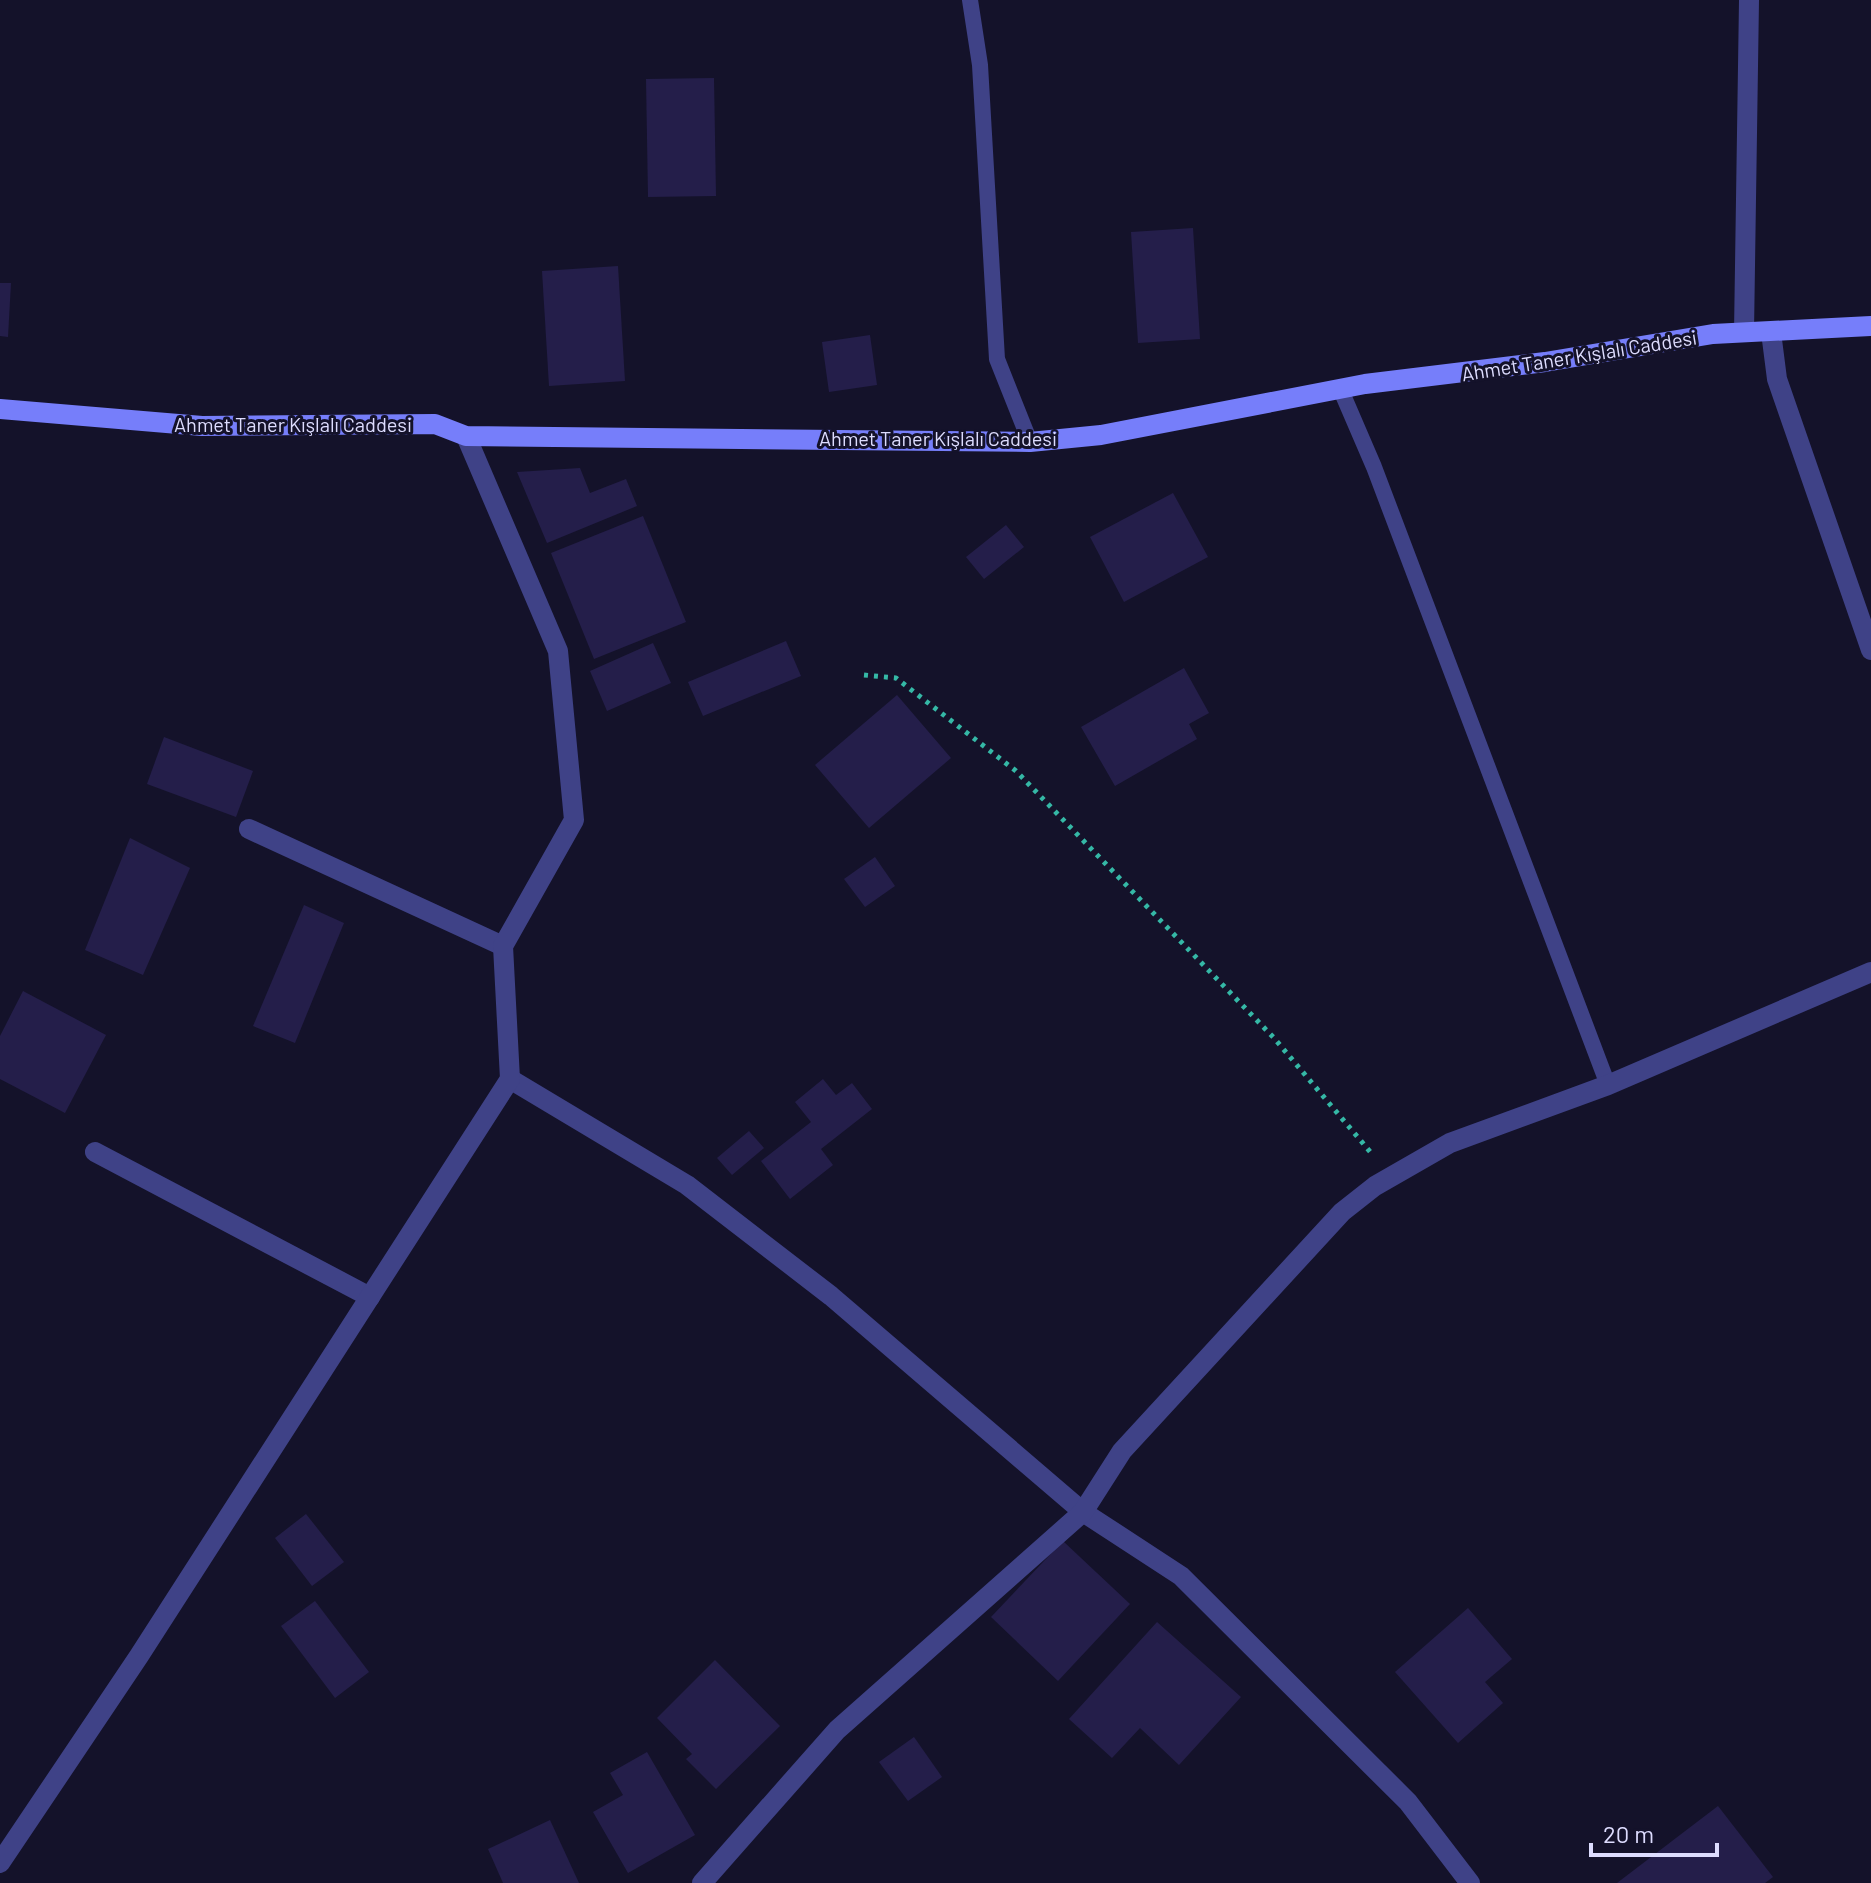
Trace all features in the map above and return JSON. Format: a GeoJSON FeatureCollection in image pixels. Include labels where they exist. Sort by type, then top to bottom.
{"type":"FeatureCollection","features":[{"type":"Feature","properties":{"kind":"street"},"geometry":{"type":"LineString","coordinates":[[1744,332],[1749,0]]}},
{"type":"Feature","properties":{"kind":"street","name":"Ahmet Taner Kışlalı Caddesi"},"geometry":{"type":"LineString","coordinates":[[0,409],[202,426],[435,424],[466,436],[1030,442],[1101,435],[1340,388],[1744,332],[1871,326]]}},
{"type":"Feature","properties":{"kind":"street"},"geometry":{"type":"LineString","coordinates":[[1771,332],[1777,379],[1871,650]]}},
{"type":"Feature","properties":{"kind":"street"},"geometry":{"type":"LineString","coordinates":[[0,1863],[139,1656],[510,1079],[503,946],[574,820],[558,651],[466,436]]}},
{"type":"Feature","properties":{"kind":"street"},"geometry":{"type":"LineString","coordinates":[[249,829],[503,946]]}},
{"type":"Feature","properties":{"kind":"street"},"geometry":{"type":"LineString","coordinates":[[702,1883],[837,1730],[1083,1512],[1122,1451],[1342,1212],[1391,1176],[1477,1132],[1608,1085],[1871,972]]}},
{"type":"Feature","properties":{"kind":"street"},"geometry":{"type":"LineString","coordinates":[[510,1079],[687,1185],[831,1296],[1083,1512],[1181,1576],[1408,1802],[1470,1883]]}},
{"type":"Feature","properties":{"kind":"street"},"geometry":{"type":"LineString","coordinates":[[95,1152],[370,1297]]}},
{"type":"Feature","properties":{"kind":"lane"},"geometry":{"type":"LineString","coordinates":[[970,0],[980,65],[997,359],[1030,442]]}},
{"type":"Feature","properties":{"kind":"lane"},"geometry":{"type":"LineString","coordinates":[[1340,388],[1374,467],[1608,1085]]}},
{"type":"Feature","properties":{"kind":"path"},"geometry":{"type":"LineString","coordinates":[[864,675],[896,678],[1016,771],[1098,852],[1274,1038],[1391,1176]]}},
{"type":"Feature","properties":{"kind":"building"},"geometry":{"type":"Polygon","coordinates":[[[714,78],[716,196],[648,197],[646,79],[714,78]]]}},
{"type":"Feature","properties":{"kind":"building"},"geometry":{"type":"Polygon","coordinates":[[[1193,228],[1200,339],[1138,343],[1131,232],[1193,228]]]}},
{"type":"Feature","properties":{"kind":"building"},"geometry":{"type":"Polygon","coordinates":[[[618,266],[625,381],[549,386],[542,271],[618,266]]]}},
{"type":"Feature","properties":{"kind":"building"},"geometry":{"type":"Polygon","coordinates":[[[0,283],[11,283],[8,337],[0,336],[0,283]]]}},
{"type":"Feature","properties":{"kind":"building"},"geometry":{"type":"Polygon","coordinates":[[[870,335],[877,385],[829,392],[822,342],[870,335]]]}},
{"type":"Feature","properties":{"kind":"building"},"geometry":{"type":"Polygon","coordinates":[[[580,468],[590,493],[626,479],[637,506],[547,543],[517,472],[580,468]]]}},
{"type":"Feature","properties":{"kind":"building"},"geometry":{"type":"Polygon","coordinates":[[[1173,493],[1208,557],[1124,602],[1090,537],[1173,493]]]}},
{"type":"Feature","properties":{"kind":"building"},"geometry":{"type":"Polygon","coordinates":[[[643,516],[686,622],[594,659],[551,553],[643,516]]]}},
{"type":"Feature","properties":{"kind":"building"},"geometry":{"type":"Polygon","coordinates":[[[1006,525],[1024,547],[984,579],[966,557],[1006,525]]]}},
{"type":"Feature","properties":{"kind":"building"},"geometry":{"type":"Polygon","coordinates":[[[786,641],[801,676],[703,716],[688,682],[786,641]]]}},
{"type":"Feature","properties":{"kind":"building"},"geometry":{"type":"Polygon","coordinates":[[[653,643],[671,683],[607,711],[590,671],[653,643]]]}},
{"type":"Feature","properties":{"kind":"building"},"geometry":{"type":"Polygon","coordinates":[[[1184,668],[1209,713],[1189,724],[1197,739],[1115,786],[1081,727],[1184,668]]]}},
{"type":"Feature","properties":{"kind":"building"},"geometry":{"type":"Polygon","coordinates":[[[897,695],[951,758],[869,828],[815,765],[897,695]]]}},
{"type":"Feature","properties":{"kind":"building"},"geometry":{"type":"Polygon","coordinates":[[[164,737],[253,771],[236,817],[147,784],[164,737]]]}},
{"type":"Feature","properties":{"kind":"building"},"geometry":{"type":"Polygon","coordinates":[[[130,838],[190,868],[143,975],[85,950],[130,838]]]}},
{"type":"Feature","properties":{"kind":"building"},"geometry":{"type":"Polygon","coordinates":[[[875,857],[895,886],[865,907],[844,879],[875,857]]]}},
{"type":"Feature","properties":{"kind":"building"},"geometry":{"type":"Polygon","coordinates":[[[304,905],[344,923],[295,1043],[253,1026],[304,905]]]}},
{"type":"Feature","properties":{"kind":"building"},"geometry":{"type":"Polygon","coordinates":[[[23,991],[106,1035],[65,1113],[0,1079],[0,1036],[23,991]]]}},
{"type":"Feature","properties":{"kind":"building"},"geometry":{"type":"Polygon","coordinates":[[[823,1079],[836,1095],[852,1083],[872,1109],[821,1149],[833,1165],[790,1199],[761,1161],[811,1122],[795,1102],[823,1079]]]}},
{"type":"Feature","properties":{"kind":"building"},"geometry":{"type":"Polygon","coordinates":[[[749,1131],[764,1148],[732,1175],[717,1158],[749,1131]]]}},
{"type":"Feature","properties":{"kind":"building"},"geometry":{"type":"Polygon","coordinates":[[[306,1514],[344,1562],[312,1586],[275,1538],[306,1514]]]}},
{"type":"Feature","properties":{"kind":"building"},"geometry":{"type":"Polygon","coordinates":[[[1063,1541],[1130,1604],[1058,1681],[991,1617],[1063,1541]]]}},
{"type":"Feature","properties":{"kind":"building"},"geometry":{"type":"Polygon","coordinates":[[[315,1601],[369,1672],[335,1698],[281,1626],[315,1601]]]}},
{"type":"Feature","properties":{"kind":"building"},"geometry":{"type":"Polygon","coordinates":[[[1468,1608],[1512,1659],[1485,1682],[1503,1703],[1458,1743],[1395,1672],[1468,1608]]]}},
{"type":"Feature","properties":{"kind":"building"},"geometry":{"type":"Polygon","coordinates":[[[1157,1622],[1241,1697],[1179,1765],[1140,1728],[1112,1758],[1069,1719],[1157,1622]]]}},
{"type":"Feature","properties":{"kind":"building"},"geometry":{"type":"Polygon","coordinates":[[[715,1660],[780,1726],[716,1789],[686,1759],[692,1754],[657,1718],[715,1660]]]}},
{"type":"Feature","properties":{"kind":"building"},"geometry":{"type":"Polygon","coordinates":[[[914,1737],[942,1777],[908,1801],[879,1762],[914,1737]]]}},
{"type":"Feature","properties":{"kind":"building"},"geometry":{"type":"Polygon","coordinates":[[[647,1752],[695,1835],[628,1873],[593,1812],[623,1795],[610,1773],[647,1752]]]}},
{"type":"Feature","properties":{"kind":"building"},"geometry":{"type":"Polygon","coordinates":[[[1718,1806],[1773,1877],[1765,1883],[1617,1883],[1718,1806]]]}},
{"type":"Feature","properties":{"kind":"building"},"geometry":{"type":"Polygon","coordinates":[[[550,1820],[579,1883],[503,1883],[488,1849],[550,1820]]]}}]}
